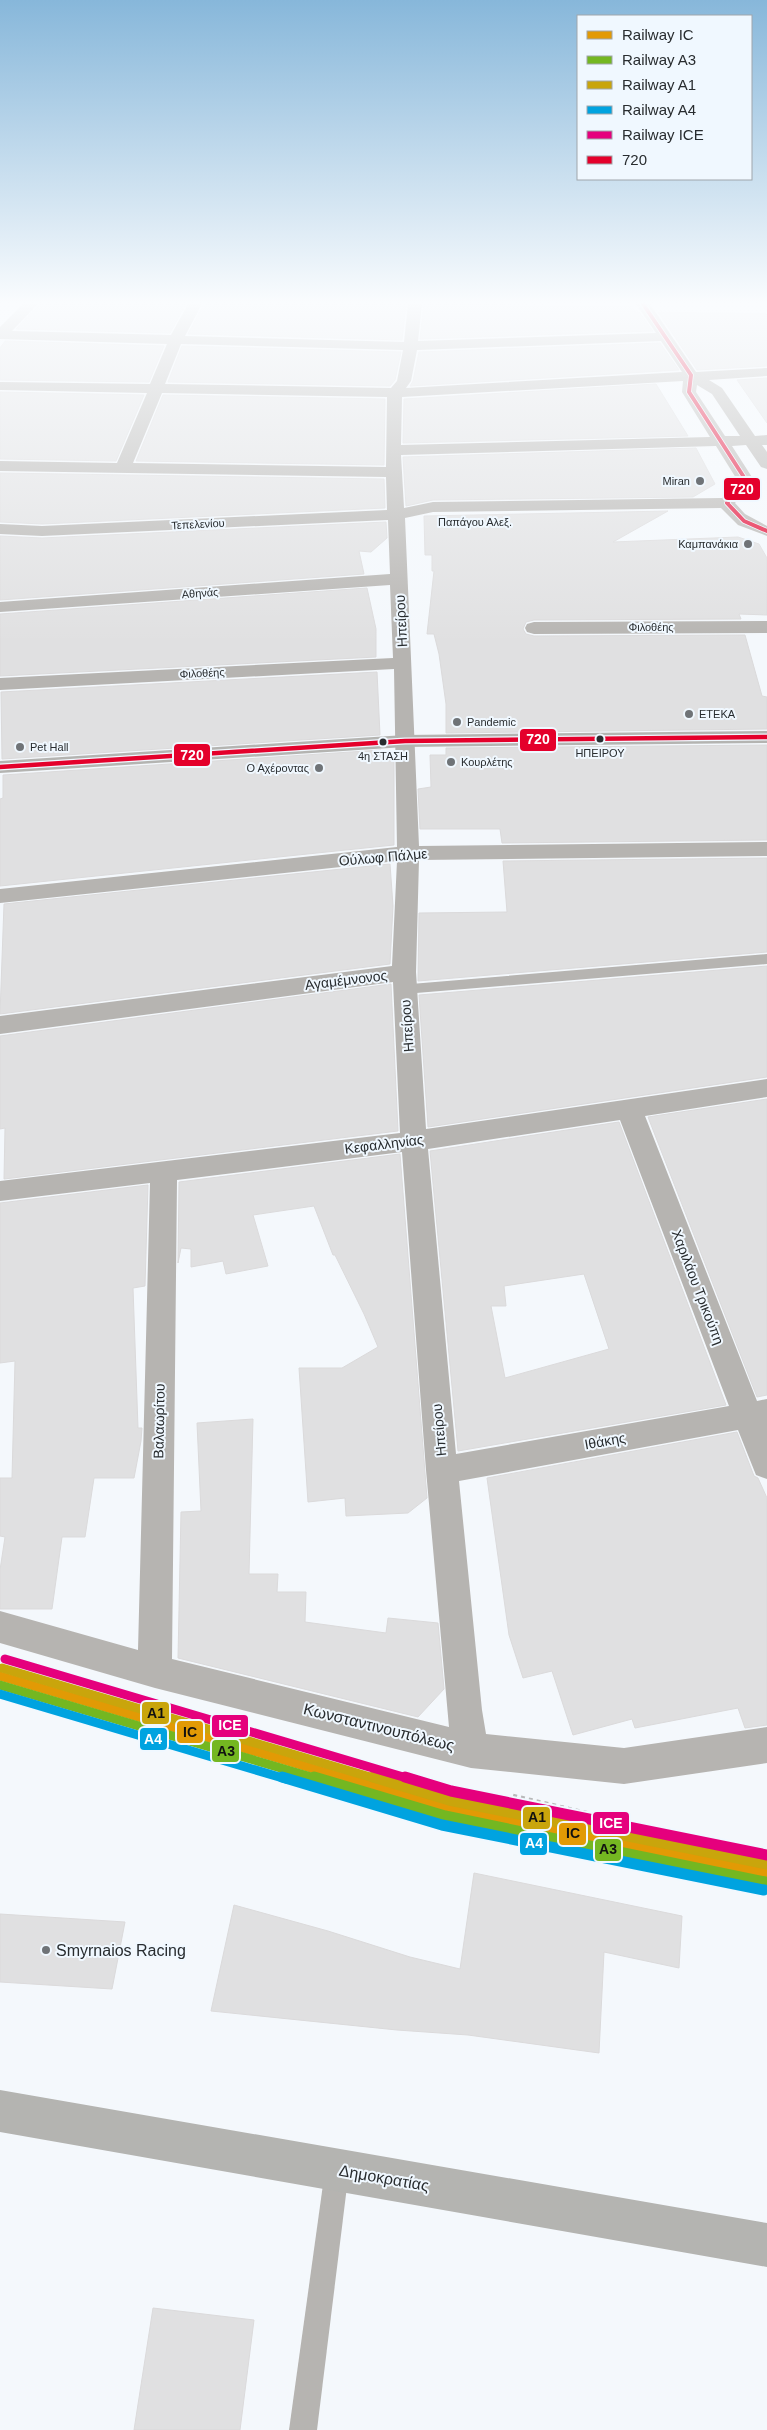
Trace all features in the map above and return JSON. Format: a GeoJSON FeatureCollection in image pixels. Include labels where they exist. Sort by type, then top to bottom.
{"type":"FeatureCollection","features":[{"type":"Feature","properties":{"kind":"street"},"geometry":{"type":"LineString","coordinates":[[123,469],[143,417]]}},
{"type":"Feature","properties":{"kind":"street","name":"Ηπείρου"},"geometry":{"type":"LineString","coordinates":[[394,417],[393,450],[403,663],[408,853],[404,972],[414,1141],[442,1470],[464,1710],[471,1750]]}},
{"type":"Feature","properties":{"kind":"street"},"geometry":{"type":"LineString","coordinates":[[704,417],[749,485]]}},
{"type":"Feature","properties":{"kind":"street"},"geometry":{"type":"LineString","coordinates":[[735,417],[767,464]]}},
{"type":"Feature","properties":{"kind":"street"},"geometry":{"type":"LineString","coordinates":[[393,450],[767,440]]}},
{"type":"Feature","properties":{"kind":"street"},"geometry":{"type":"LineString","coordinates":[[0,466],[394,472]]}},
{"type":"Feature","properties":{"kind":"street"},"geometry":{"type":"LineString","coordinates":[[767,483],[749,485],[734,493],[728,504],[737,518],[767,531]]}},
{"type":"Feature","properties":{"kind":"street","name":"Παπάγου Αλεξ."},"geometry":{"type":"LineString","coordinates":[[396,515],[433,507],[728,504]]}},
{"type":"Feature","properties":{"kind":"street","name":"Παπάγου Αλεξ."},"geometry":{"type":"LineString","coordinates":[[396,515],[436,523],[737,518]]}},
{"type":"Feature","properties":{"kind":"street","name":"Τεπελενίου"},"geometry":{"type":"LineString","coordinates":[[0,529],[42,531],[396,515]]}},
{"type":"Feature","properties":{"kind":"street","name":"Αθηνάς"},"geometry":{"type":"LineString","coordinates":[[0,607],[399,579]]}},
{"type":"Feature","properties":{"kind":"street","name":"Φιλοθέης"},"geometry":{"type":"LineString","coordinates":[[534,628],[767,627]]}},
{"type":"Feature","properties":{"kind":"street","name":"Φιλοθέης"},"geometry":{"type":"LineString","coordinates":[[0,684],[403,663]]}},
{"type":"Feature","properties":{"kind":"street"},"geometry":{"type":"LineString","coordinates":[[0,767],[405,741],[767,737]]}},
{"type":"Feature","properties":{"kind":"street","name":"Ούλωφ Πάλμε"},"geometry":{"type":"LineString","coordinates":[[0,896],[408,853],[767,849]]}},
{"type":"Feature","properties":{"kind":"street","name":"Αγαμέμνονος"},"geometry":{"type":"LineString","coordinates":[[0,1025],[404,972]]}},
{"type":"Feature","properties":{"kind":"street","name":"Κεφαλληνίας"},"geometry":{"type":"LineString","coordinates":[[0,1191],[414,1141],[767,1088]]}},
{"type":"Feature","properties":{"kind":"street","name":"Χαριλάου Τρικούπη"},"geometry":{"type":"LineString","coordinates":[[629,1109],[757,1414],[767,1465]]}},
{"type":"Feature","properties":{"kind":"street","name":"Βαλαωρίτου"},"geometry":{"type":"LineString","coordinates":[[155,1671],[164,1171]]}},
{"type":"Feature","properties":{"kind":"street","name":"Ιθάκης"},"geometry":{"type":"LineString","coordinates":[[442,1470],[757,1414]]}},
{"type":"Feature","properties":{"kind":"street","name":"Κωνσταντινουπόλεως"},"geometry":{"type":"LineString","coordinates":[[0,1627],[155,1671],[471,1750],[624,1766],[767,1745]]}},
{"type":"Feature","properties":{"kind":"street","name":"Δημοκρατίας"},"geometry":{"type":"LineString","coordinates":[[0,2111],[767,2245]]}},
{"type":"Feature","properties":{"kind":"lane","name":"Αγαμέμνονος"},"geometry":{"type":"LineString","coordinates":[[404,972],[404,989],[767,959]]}},
{"type":"Feature","properties":{"kind":"lane"},"geometry":{"type":"LineString","coordinates":[[303,2430],[337,2170]]}},
{"type":"Feature","properties":{"kind":"building"},"geometry":{"type":"Polygon","coordinates":[[[0,417],[134,417],[116,461],[0,459],[0,417]]]}},
{"type":"Feature","properties":{"kind":"building"},"geometry":{"type":"Polygon","coordinates":[[[154,417],[385,417],[384,465],[136,461],[154,417]]]}},
{"type":"Feature","properties":{"kind":"building"},"geometry":{"type":"Polygon","coordinates":[[[404,417],[677,417],[688,436],[403,443],[404,417]]]}},
{"type":"Feature","properties":{"kind":"building"},"geometry":{"type":"Polygon","coordinates":[[[696,448],[715,484],[693,497],[433,500],[406,506],[403,457],[696,448]]]}},
{"type":"Feature","properties":{"kind":"building"},"geometry":{"type":"Polygon","coordinates":[[[0,473],[384,479],[385,508],[42,524],[0,522],[0,473]]]}},
{"type":"Feature","properties":{"kind":"building"},"geometry":{"type":"Polygon","coordinates":[[[668,511],[613,542],[738,537],[759,544],[767,558],[767,615],[739,614],[741,619],[534,620],[526,622],[523,629],[526,634],[534,636],[745,635],[762,696],[767,697],[767,729],[446,733],[446,704],[439,654],[434,634],[427,634],[434,571],[432,571],[432,555],[425,555],[424,516],[668,511]]]}},
{"type":"Feature","properties":{"kind":"building"},"geometry":{"type":"Polygon","coordinates":[[[386,522],[387,538],[371,552],[359,551],[364,574],[0,600],[0,536],[42,538],[386,522]]]}},
{"type":"Feature","properties":{"kind":"building"},"geometry":{"type":"Polygon","coordinates":[[[367,588],[376,629],[376,657],[0,676],[0,614],[367,588]]]}},
{"type":"Feature","properties":{"kind":"building"},"geometry":{"type":"Polygon","coordinates":[[[377,672],[380,735],[2,759],[1,692],[377,672]]]}},
{"type":"Feature","properties":{"kind":"building"},"geometry":{"type":"Polygon","coordinates":[[[767,745],[767,840],[502,843],[500,829],[420,829],[418,789],[431,787],[430,755],[446,755],[446,748],[767,745]]]}},
{"type":"Feature","properties":{"kind":"building"},"geometry":{"type":"Polygon","coordinates":[[[381,750],[382,757],[394,756],[394,845],[0,886],[0,799],[3,798],[3,775],[381,750]]]}},
{"type":"Feature","properties":{"kind":"building"},"geometry":{"type":"Polygon","coordinates":[[[767,858],[767,952],[418,981],[419,913],[507,912],[503,861],[767,858]]]}},
{"type":"Feature","properties":{"kind":"building"},"geometry":{"type":"Polygon","coordinates":[[[390,864],[393,906],[390,964],[0,1014],[4,904],[390,864]]]}},
{"type":"Feature","properties":{"kind":"building"},"geometry":{"type":"Polygon","coordinates":[[[767,966],[767,1077],[428,1127],[419,995],[767,966]]]}},
{"type":"Feature","properties":{"kind":"building"},"geometry":{"type":"Polygon","coordinates":[[[391,984],[398,1131],[4,1179],[5,1128],[0,1129],[0,1036],[391,984]]]}},
{"type":"Feature","properties":{"kind":"building"},"geometry":{"type":"Polygon","coordinates":[[[767,1099],[767,1395],[757,1397],[648,1117],[767,1099]]]}},
{"type":"Feature","properties":{"kind":"building"},"geometry":{"type":"Polygon","coordinates":[[[619,1122],[726,1405],[458,1451],[430,1151],[619,1122]],[[584,1274],[504,1286],[506,1306],[491,1306],[505,1378],[609,1349],[584,1274]]]}},
{"type":"Feature","properties":{"kind":"building"},"geometry":{"type":"Polygon","coordinates":[[[400,1154],[427,1498],[408,1513],[346,1516],[345,1498],[308,1502],[299,1368],[342,1368],[378,1347],[364,1314],[335,1255],[333,1255],[314,1206],[253,1215],[268,1266],[226,1274],[223,1261],[191,1267],[191,1249],[181,1248],[178,1263],[179,1182],[400,1154]]]}},
{"type":"Feature","properties":{"kind":"building"},"geometry":{"type":"Polygon","coordinates":[[[148,1185],[145,1286],[133,1288],[138,1428],[142,1428],[134,1478],[94,1478],[85,1537],[62,1537],[52,1609],[0,1609],[0,1570],[5,1537],[0,1536],[0,1478],[12,1478],[15,1361],[0,1363],[0,1203],[148,1185]]]}},
{"type":"Feature","properties":{"kind":"building"},"geometry":{"type":"Polygon","coordinates":[[[253,1419],[249,1574],[278,1574],[277,1592],[306,1592],[305,1622],[386,1633],[388,1618],[438,1623],[444,1689],[418,1717],[178,1658],[181,1512],[201,1511],[197,1423],[253,1419]]]}},
{"type":"Feature","properties":{"kind":"building"},"geometry":{"type":"Polygon","coordinates":[[[737,1432],[754,1476],[758,1478],[767,1498],[767,1725],[745,1728],[738,1708],[635,1728],[632,1719],[573,1735],[552,1671],[523,1678],[509,1635],[487,1478],[737,1432]]]}},
{"type":"Feature","properties":{"kind":"building"},"geometry":{"type":"Polygon","coordinates":[[[474,1873],[682,1916],[679,1968],[604,1952],[599,2053],[468,2035],[397,2030],[211,2011],[234,1905],[328,1931],[410,1957],[460,1969],[474,1873]]]}},
{"type":"Feature","properties":{"kind":"building"},"geometry":{"type":"Polygon","coordinates":[[[0,1914],[125,1922],[112,1989],[0,1982],[0,1914]]]}},
{"type":"Feature","properties":{"kind":"building"},"geometry":{"type":"Polygon","coordinates":[[[153,2308],[254,2320],[240,2430],[134,2430],[153,2308]]]}},
{"type":"Feature","properties":{"kind":"rail line","name":"ICE"},"geometry":{"type":"LineString","coordinates":[[5,1659],[451,1791],[767,1855]]}},
{"type":"Feature","properties":{"kind":"rail line","name":"A1"},"geometry":{"type":"LineString","coordinates":[[2,1668],[449,1800],[767,1864]]}},
{"type":"Feature","properties":{"kind":"rail line","name":"IC"},"geometry":{"type":"LineString","coordinates":[[0,1676],[447,1808],[767,1873]]}},
{"type":"Feature","properties":{"kind":"rail line","name":"A3"},"geometry":{"type":"LineString","coordinates":[[0,1685],[445,1816],[765,1882]]}},
{"type":"Feature","properties":{"kind":"rail line","name":"A4"},"geometry":{"type":"LineString","coordinates":[[0,1694],[442,1825],[764,1890]]}},
{"type":"Feature","properties":{"kind":"transit line","name":"720"},"geometry":{"type":"LineString","coordinates":[[705,417],[749,485],[734,493],[727,503],[744,521],[767,531]]}},
{"type":"Feature","properties":{"kind":"transit line","name":"720"},"geometry":{"type":"LineString","coordinates":[[0,767],[405,741],[767,737]]}},
{"type":"Feature","properties":{"kind":"place","name":"Miran"},"geometry":{"type":"Point","coordinates":[700,481]}},
{"type":"Feature","properties":{"kind":"place","name":"Καμπανάκια"},"geometry":{"type":"Point","coordinates":[748,544]}},
{"type":"Feature","properties":{"kind":"place","name":"ΕΤΕΚΑ"},"geometry":{"type":"Point","coordinates":[689,714]}},
{"type":"Feature","properties":{"kind":"place","name":"Pandemic"},"geometry":{"type":"Point","coordinates":[457,722]}},
{"type":"Feature","properties":{"kind":"place","name":"ΗΠΕΙΡΟΥ"},"geometry":{"type":"Point","coordinates":[600,739]}},
{"type":"Feature","properties":{"kind":"place","name":"4η ΣΤΑΣΗ"},"geometry":{"type":"Point","coordinates":[383,742]}},
{"type":"Feature","properties":{"kind":"place","name":"Pet Hall"},"geometry":{"type":"Point","coordinates":[20,747]}},
{"type":"Feature","properties":{"kind":"place","name":"Κουρλέτης"},"geometry":{"type":"Point","coordinates":[451,762]}},
{"type":"Feature","properties":{"kind":"place","name":"Ο Αχέροντας"},"geometry":{"type":"Point","coordinates":[319,768]}},
{"type":"Feature","properties":{"kind":"place","name":"Smyrnaios Racing"},"geometry":{"type":"Point","coordinates":[46,1950]}}]}
